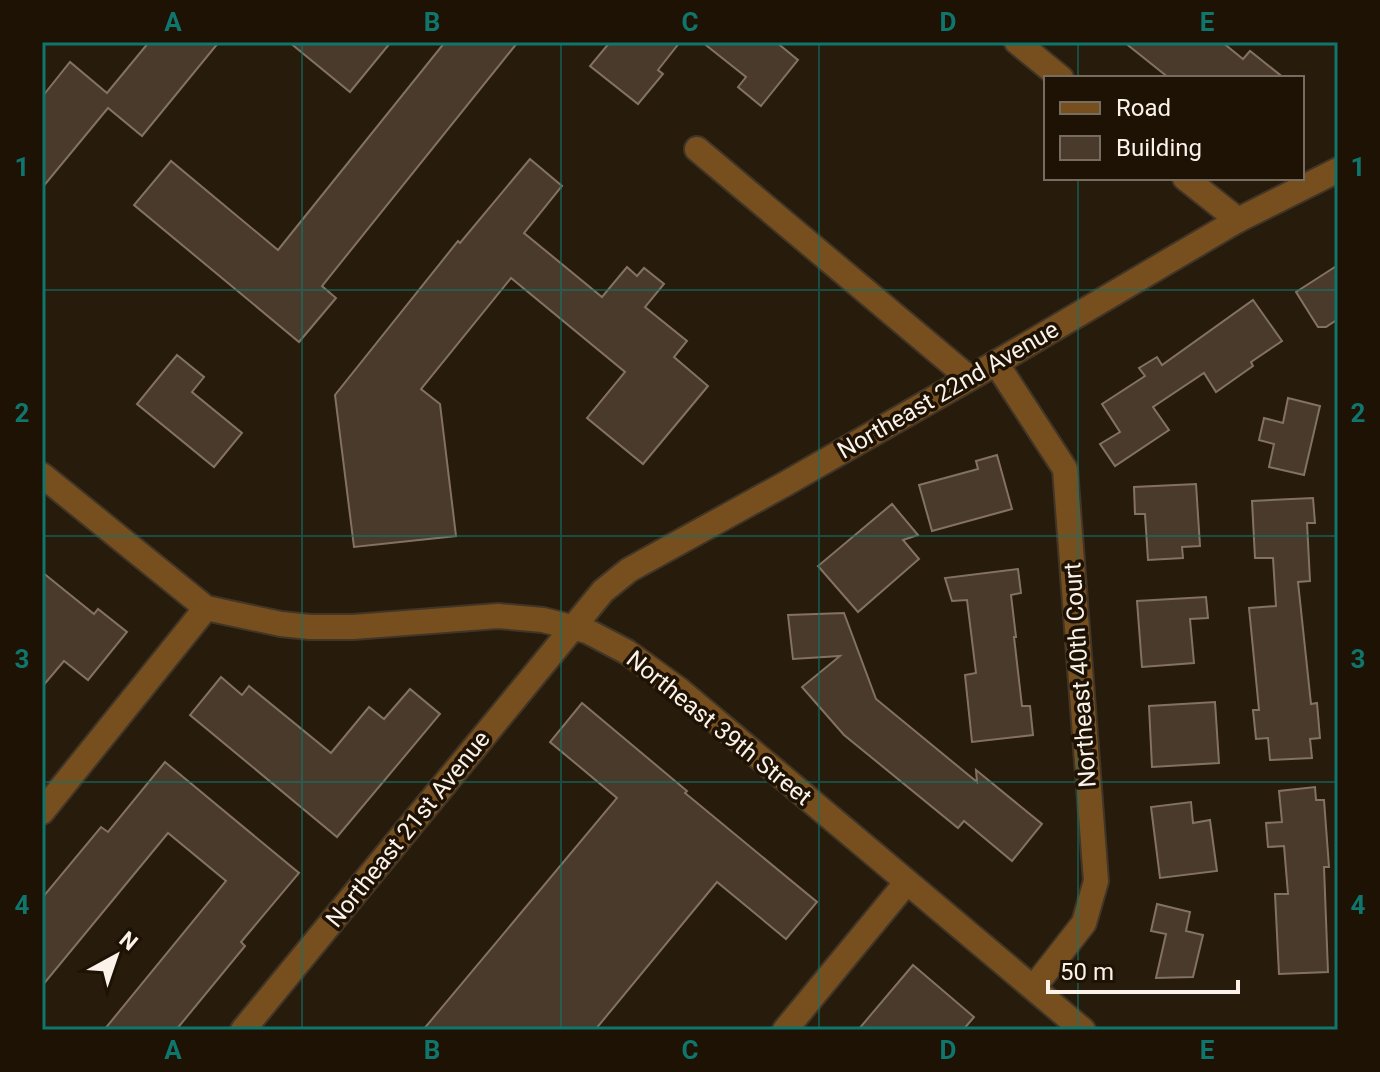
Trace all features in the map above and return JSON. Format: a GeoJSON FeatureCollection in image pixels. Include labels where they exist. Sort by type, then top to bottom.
{"type":"FeatureCollection","features":[{"type":"Feature","properties":{"kind":"street"},"geometry":{"type":"LineString","coordinates":[[1017,42],[1059,76]]}},
{"type":"Feature","properties":{"kind":"street"},"geometry":{"type":"LineString","coordinates":[[697,149],[969,378]]}},
{"type":"Feature","properties":{"kind":"street","name":"Northeast 22nd Avenue"},"geometry":{"type":"LineString","coordinates":[[573,628],[603,591],[629,570],[996,363],[1238,220],[1338,170]]}},
{"type":"Feature","properties":{"kind":"street"},"geometry":{"type":"LineString","coordinates":[[1188,180],[1238,220]]}},
{"type":"Feature","properties":{"kind":"street","name":"Northeast 40th Court"},"geometry":{"type":"LineString","coordinates":[[996,363],[1065,469],[1096,881],[1084,923],[1034,987]]}},
{"type":"Feature","properties":{"kind":"street","name":"Northeast 39th Street"},"geometry":{"type":"LineString","coordinates":[[42,475],[206,608],[310,627],[353,627],[498,616],[543,620],[587,631],[627,652],[678,689],[1083,1030]]}},
{"type":"Feature","properties":{"kind":"street"},"geometry":{"type":"LineString","coordinates":[[42,812],[206,608]]}},
{"type":"Feature","properties":{"kind":"street","name":"Northeast 21st Avenue"},"geometry":{"type":"LineString","coordinates":[[243,1030],[573,628]]}},
{"type":"Feature","properties":{"kind":"street"},"geometry":{"type":"LineString","coordinates":[[785,1030],[907,882]]}},
{"type":"Feature","properties":{"kind":"building"},"geometry":{"type":"Polygon","coordinates":[[[149,42],[219,42],[142,136],[108,108],[42,188],[42,97],[70,62],[107,93],[149,42]]]}},
{"type":"Feature","properties":{"kind":"building"},"geometry":{"type":"Polygon","coordinates":[[[289,42],[391,42],[350,92],[289,42]]]}},
{"type":"Feature","properties":{"kind":"building"},"geometry":{"type":"Polygon","coordinates":[[[445,42],[518,42],[322,286],[336,298],[299,342],[134,205],[171,161],[278,250],[445,42]]]}},
{"type":"Feature","properties":{"kind":"building"},"geometry":{"type":"Polygon","coordinates":[[[610,42],[680,42],[658,70],[663,74],[638,104],[590,66],[610,42]]]}},
{"type":"Feature","properties":{"kind":"building"},"geometry":{"type":"Polygon","coordinates":[[[702,42],[776,42],[798,60],[761,106],[738,87],[746,77],[702,42]]]}},
{"type":"Feature","properties":{"kind":"building"},"geometry":{"type":"Polygon","coordinates":[[[1124,42],[1222,42],[1243,59],[1250,51],[1281,76],[1166,76],[1124,42]]]}},
{"type":"Feature","properties":{"kind":"building"},"geometry":{"type":"Polygon","coordinates":[[[530,159],[562,186],[524,233],[602,297],[627,267],[637,276],[644,268],[664,284],[645,307],[687,341],[674,357],[708,386],[643,464],[587,418],[625,372],[511,278],[421,389],[440,404],[456,536],[354,547],[335,395],[458,241],[460,243],[530,159]]]}},
{"type":"Feature","properties":{"kind":"building"},"geometry":{"type":"Polygon","coordinates":[[[1338,265],[1338,319],[1326,327],[1318,327],[1296,292],[1338,265]]]}},
{"type":"Feature","properties":{"kind":"building"},"geometry":{"type":"Polygon","coordinates":[[[1253,300],[1282,341],[1216,392],[1204,373],[1153,407],[1169,430],[1115,466],[1100,444],[1120,432],[1102,404],[1145,376],[1139,368],[1157,357],[1162,365],[1253,300]]]}},
{"type":"Feature","properties":{"kind":"building"},"geometry":{"type":"Polygon","coordinates":[[[177,355],[204,377],[192,392],[242,433],[214,467],[137,404],[177,355]]]}},
{"type":"Feature","properties":{"kind":"building"},"geometry":{"type":"Polygon","coordinates":[[[1288,398],[1320,406],[1304,475],[1269,467],[1274,444],[1259,440],[1264,418],[1283,423],[1288,398]]]}},
{"type":"Feature","properties":{"kind":"building"},"geometry":{"type":"Polygon","coordinates":[[[997,455],[1012,509],[932,531],[919,485],[978,469],[976,461],[997,455]]]}},
{"type":"Feature","properties":{"kind":"building"},"geometry":{"type":"Polygon","coordinates":[[[1196,484],[1200,546],[1182,547],[1183,558],[1148,560],[1145,514],[1135,514],[1134,487],[1196,484]]]}},
{"type":"Feature","properties":{"kind":"building"},"geometry":{"type":"Polygon","coordinates":[[[1313,498],[1315,523],[1307,523],[1310,581],[1298,582],[1311,704],[1317,703],[1320,738],[1310,739],[1312,758],[1270,760],[1268,738],[1256,739],[1253,710],[1259,710],[1249,608],[1276,606],[1273,558],[1255,558],[1252,501],[1313,498]]]}},
{"type":"Feature","properties":{"kind":"building"},"geometry":{"type":"Polygon","coordinates":[[[892,504],[918,535],[903,540],[919,559],[858,612],[818,566],[892,504]]]}},
{"type":"Feature","properties":{"kind":"building"},"geometry":{"type":"Polygon","coordinates":[[[1018,569],[1021,593],[1011,595],[1014,637],[1022,706],[1030,706],[1033,735],[972,742],[965,675],[976,673],[967,600],[952,601],[945,578],[1018,569]]]}},
{"type":"Feature","properties":{"kind":"building"},"geometry":{"type":"Polygon","coordinates":[[[42,572],[94,614],[98,609],[127,632],[88,680],[64,661],[42,687],[42,572]]]}},
{"type":"Feature","properties":{"kind":"building"},"geometry":{"type":"Polygon","coordinates":[[[1206,597],[1208,618],[1190,619],[1194,663],[1142,667],[1137,601],[1206,597]]]}},
{"type":"Feature","properties":{"kind":"building"},"geometry":{"type":"Polygon","coordinates":[[[844,613],[876,699],[977,782],[976,770],[1042,824],[1012,861],[964,821],[958,828],[844,735],[802,687],[840,656],[793,659],[788,615],[844,613]]]}},
{"type":"Feature","properties":{"kind":"building"},"geometry":{"type":"Polygon","coordinates":[[[221,677],[242,695],[249,686],[331,753],[369,707],[384,719],[410,689],[440,714],[337,837],[190,715],[221,677]]]}},
{"type":"Feature","properties":{"kind":"building"},"geometry":{"type":"Polygon","coordinates":[[[1215,702],[1219,763],[1152,767],[1149,706],[1215,702]]]}},
{"type":"Feature","properties":{"kind":"building"},"geometry":{"type":"Polygon","coordinates":[[[582,703],[817,902],[786,939],[717,882],[595,1030],[423,1030],[617,798],[550,742],[582,703]]]}},
{"type":"Feature","properties":{"kind":"building"},"geometry":{"type":"Polygon","coordinates":[[[165,762],[299,873],[241,942],[245,946],[176,1030],[104,1030],[226,881],[168,833],[42,986],[42,898],[101,827],[108,832],[165,762]]]}},
{"type":"Feature","properties":{"kind":"building"},"geometry":{"type":"Polygon","coordinates":[[[1315,787],[1316,800],[1324,800],[1329,867],[1324,867],[1328,972],[1279,974],[1275,894],[1288,894],[1284,846],[1268,847],[1266,823],[1282,822],[1279,791],[1315,787]]]}},
{"type":"Feature","properties":{"kind":"building"},"geometry":{"type":"Polygon","coordinates":[[[1191,802],[1193,823],[1210,820],[1217,871],[1160,878],[1151,807],[1191,802]]]}},
{"type":"Feature","properties":{"kind":"building"},"geometry":{"type":"Polygon","coordinates":[[[1157,904],[1190,912],[1186,931],[1203,935],[1193,977],[1156,978],[1166,934],[1151,931],[1157,904]]]}},
{"type":"Feature","properties":{"kind":"building"},"geometry":{"type":"Polygon","coordinates":[[[913,965],[974,1017],[963,1030],[858,1030],[913,965]]]}}]}
